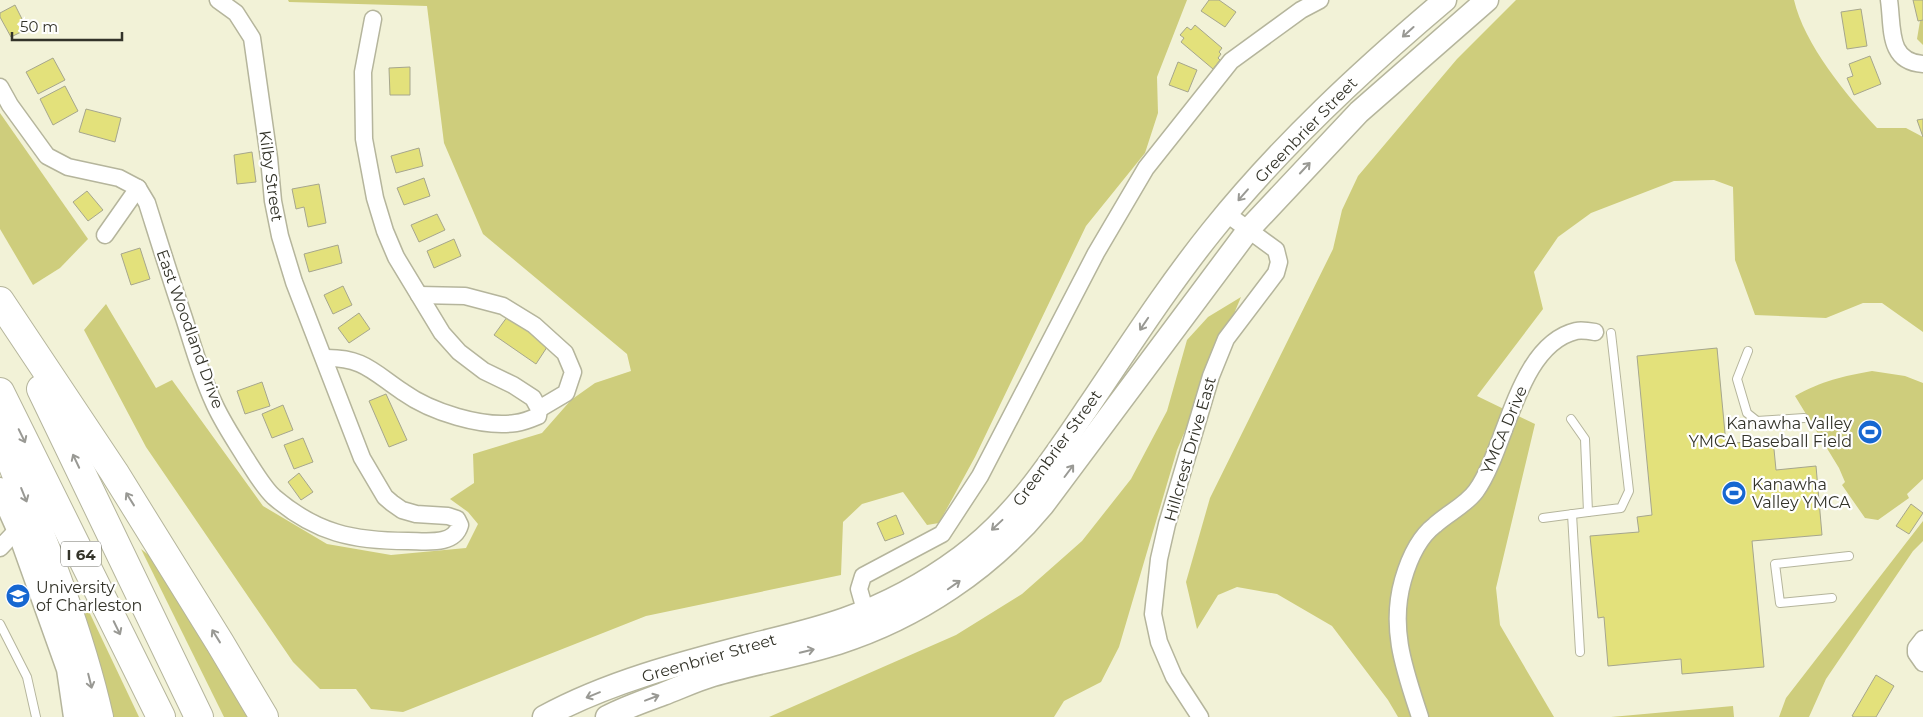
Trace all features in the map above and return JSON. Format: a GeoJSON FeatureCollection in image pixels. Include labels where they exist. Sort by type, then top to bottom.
{"type":"FeatureCollection","features":[{"type":"Feature","properties":{"kind":"highway","name":"I 64"},"geometry":{"type":"LineString","coordinates":[[0,301],[200,717]]}},
{"type":"Feature","properties":{"kind":"highway"},"geometry":{"type":"LineString","coordinates":[[0,301],[114,472],[264,717]]}},
{"type":"Feature","properties":{"kind":"highway","name":"I 64"},"geometry":{"type":"LineString","coordinates":[[0,392],[161,717]]}},
{"type":"Feature","properties":{"kind":"highway"},"geometry":{"type":"LineString","coordinates":[[0,434],[46,550],[90,676],[98,717]]}},
{"type":"Feature","properties":{"kind":"highway"},"geometry":{"type":"LineString","coordinates":[[241,678],[272,717]]}},
{"type":"Feature","properties":{"kind":"main road","name":"Greenbrier Street"},"geometry":{"type":"LineString","coordinates":[[544,717],[603,691],[684,664],[829,624],[865,610],[910,589],[975,546],[1013,510],[1044,473],[1153,311],[1212,231],[1280,154],[1348,85],[1445,0]]}},
{"type":"Feature","properties":{"kind":"main road","name":"Greenbrier Street"},"geometry":{"type":"LineString","coordinates":[[607,717],[712,676],[837,643],[866,633],[928,603],[961,580],[1023,529],[1038,511],[1249,229],[1359,112],[1487,0]]}},
{"type":"Feature","properties":{"kind":"main road"},"geometry":{"type":"LineString","coordinates":[[0,489],[18,529],[68,669],[75,717]]}},
{"type":"Feature","properties":{"kind":"street","name":"Kilby Street"},"geometry":{"type":"LineString","coordinates":[[218,0],[236,13],[252,38],[269,158],[273,201],[280,236],[294,282],[324,358]]}},
{"type":"Feature","properties":{"kind":"street"},"geometry":{"type":"LineString","coordinates":[[865,610],[859,589],[863,576],[942,534],[950,524],[980,476],[1096,253],[1146,168],[1231,62],[1300,10],[1320,0]]}},
{"type":"Feature","properties":{"kind":"street"},"geometry":{"type":"LineString","coordinates":[[1889,0],[1896,49],[1903,59],[1912,63],[1923,64]]}},
{"type":"Feature","properties":{"kind":"street"},"geometry":{"type":"LineString","coordinates":[[324,358],[341,358],[369,367],[404,393],[428,407],[463,418],[495,424],[517,423],[538,416],[539,409],[533,398],[513,385],[484,371],[459,352],[442,333],[396,257],[385,231],[375,198],[364,140],[363,72],[373,19]]}},
{"type":"Feature","properties":{"kind":"street"},"geometry":{"type":"LineString","coordinates":[[0,87],[10,105],[47,156],[68,166],[119,178],[138,188],[105,235]]}},
{"type":"Feature","properties":{"kind":"street","name":"East Woodland Drive"},"geometry":{"type":"LineString","coordinates":[[138,188],[147,203],[192,344],[213,402],[236,442],[272,495],[296,514],[339,534],[355,538],[400,541],[439,541],[450,539],[458,533],[460,525],[457,520],[448,516],[416,514],[402,510],[385,496],[362,458],[324,358]]}},
{"type":"Feature","properties":{"kind":"street","name":"Hillcrest Drive East"},"geometry":{"type":"LineString","coordinates":[[1200,717],[1174,677],[1159,642],[1153,614],[1159,559],[1167,524],[1211,376],[1220,352],[1226,339],[1276,273],[1279,262],[1276,250],[1227,214]]}},
{"type":"Feature","properties":{"kind":"street"},"geometry":{"type":"LineString","coordinates":[[419,295],[465,296],[503,306],[534,325],[565,354],[573,372],[566,393],[539,409]]}},
{"type":"Feature","properties":{"kind":"street","name":"YMCA Drive"},"geometry":{"type":"LineString","coordinates":[[1420,717],[1403,667],[1398,635],[1400,592],[1411,556],[1421,540],[1434,526],[1469,500],[1479,486],[1494,459],[1518,393],[1542,352],[1551,343],[1576,331],[1595,332]]}},
{"type":"Feature","properties":{"kind":"street"},"geometry":{"type":"LineString","coordinates":[[0,548],[18,529]]}},
{"type":"Feature","properties":{"kind":"street"},"geometry":{"type":"LineString","coordinates":[[1923,639],[1916,648],[1916,653],[1923,663]]}},
{"type":"Feature","properties":{"kind":"lane"},"geometry":{"type":"LineString","coordinates":[[1543,518],[1620,508],[1629,491],[1611,332]]}},
{"type":"Feature","properties":{"kind":"lane"},"geometry":{"type":"LineString","coordinates":[[1748,350],[1737,379],[1747,413],[1757,421],[1804,418]]}},
{"type":"Feature","properties":{"kind":"lane"},"geometry":{"type":"LineString","coordinates":[[1571,419],[1585,439],[1588,512]]}},
{"type":"Feature","properties":{"kind":"lane"},"geometry":{"type":"LineString","coordinates":[[1572,514],[1580,652]]}},
{"type":"Feature","properties":{"kind":"lane"},"geometry":{"type":"LineString","coordinates":[[1832,598],[1780,603],[1775,564],[1849,556]]}},
{"type":"Feature","properties":{"kind":"lane"},"geometry":{"type":"LineString","coordinates":[[0,624],[27,677],[36,717]]}},
{"type":"Feature","properties":{"kind":"shaded area"},"geometry":{"type":"Polygon","coordinates":[[[288,0],[1187,0],[1157,77],[1158,113],[1145,153],[1086,226],[975,457],[939,523],[927,525],[903,492],[862,504],[843,522],[841,575],[646,616],[403,712],[371,709],[356,689],[320,689],[293,662],[146,447],[84,330],[106,304],[156,388],[172,380],[263,506],[327,544],[391,555],[466,548],[478,524],[468,512],[450,499],[474,483],[473,454],[542,433],[571,400],[595,383],[631,371],[627,354],[483,234],[444,143],[427,6],[289,2],[288,0]]]}},
{"type":"Feature","properties":{"kind":"shaded area"},"geometry":{"type":"Polygon","coordinates":[[[1516,0],[1794,0],[1807,34],[1828,68],[1853,101],[1877,128],[1906,128],[1923,137],[1923,332],[1882,303],[1863,303],[1826,318],[1755,315],[1735,260],[1733,187],[1714,180],[1674,181],[1591,213],[1558,237],[1534,272],[1543,309],[1477,396],[1535,424],[1496,588],[1500,625],[1554,717],[1398,717],[1388,700],[1332,626],[1277,594],[1237,587],[1218,595],[1197,629],[1186,582],[1210,498],[1333,249],[1342,210],[1358,176],[1457,59],[1516,0]]]}},
{"type":"Feature","properties":{"kind":"shaded area"},"geometry":{"type":"Polygon","coordinates":[[[1923,18],[1923,45],[1917,39],[1920,21],[1923,18]]]}},
{"type":"Feature","properties":{"kind":"shaded area"},"geometry":{"type":"Polygon","coordinates":[[[0,113],[88,239],[60,268],[33,285],[0,229],[0,113]]]}},
{"type":"Feature","properties":{"kind":"shaded area"},"geometry":{"type":"Polygon","coordinates":[[[1241,297],[1177,450],[1119,647],[1101,682],[1064,701],[1054,717],[769,717],[956,635],[1022,594],[1082,541],[1131,479],[1167,411],[1187,340],[1208,317],[1241,297]]]}},
{"type":"Feature","properties":{"kind":"shaded area","name":"Kanawha Valley YMCA Baseball Field"},"geometry":{"type":"Polygon","coordinates":[[[1872,371],[1905,376],[1923,383],[1923,479],[1907,494],[1909,498],[1878,520],[1865,518],[1842,485],[1845,482],[1839,468],[1795,396],[1814,386],[1872,371]]]}},
{"type":"Feature","properties":{"kind":"shaded area"},"geometry":{"type":"Polygon","coordinates":[[[1923,521],[1923,541],[1913,551],[1826,679],[1809,717],[1779,717],[1786,698],[1923,521]]]}},
{"type":"Feature","properties":{"kind":"shaded area"},"geometry":{"type":"Polygon","coordinates":[[[141,549],[151,557],[250,717],[224,717],[141,549]]]}},
{"type":"Feature","properties":{"kind":"shaded area"},"geometry":{"type":"Polygon","coordinates":[[[84,601],[139,717],[110,717],[78,607],[84,601]]]}},
{"type":"Feature","properties":{"kind":"shaded area"},"geometry":{"type":"Polygon","coordinates":[[[1733,706],[1734,717],[1611,717],[1733,706]]]}},
{"type":"Feature","properties":{"kind":"building"},"geometry":{"type":"Polygon","coordinates":[[[1209,0],[1219,0],[1236,12],[1225,27],[1201,11],[1209,0]]]}},
{"type":"Feature","properties":{"kind":"building"},"geometry":{"type":"Polygon","coordinates":[[[1913,0],[1923,0],[1923,20],[1918,21],[1913,0]]]}},
{"type":"Feature","properties":{"kind":"building"},"geometry":{"type":"Polygon","coordinates":[[[15,5],[27,29],[11,37],[0,17],[0,13],[15,5]]]}},
{"type":"Feature","properties":{"kind":"building"},"geometry":{"type":"Polygon","coordinates":[[[1861,9],[1867,46],[1847,49],[1841,12],[1861,9]]]}},
{"type":"Feature","properties":{"kind":"building"},"geometry":{"type":"Polygon","coordinates":[[[1195,25],[1222,48],[1218,58],[1220,60],[1213,69],[1181,42],[1184,38],[1180,35],[1187,27],[1191,30],[1195,25]]]}},
{"type":"Feature","properties":{"kind":"building"},"geometry":{"type":"Polygon","coordinates":[[[1870,56],[1881,84],[1854,95],[1847,78],[1853,76],[1849,64],[1870,56]]]}},
{"type":"Feature","properties":{"kind":"building"},"geometry":{"type":"Polygon","coordinates":[[[53,58],[65,80],[38,94],[26,72],[53,58]]]}},
{"type":"Feature","properties":{"kind":"building"},"geometry":{"type":"Polygon","coordinates":[[[1178,62],[1197,70],[1188,92],[1169,85],[1178,62]]]}},
{"type":"Feature","properties":{"kind":"building"},"geometry":{"type":"Polygon","coordinates":[[[410,67],[410,95],[390,95],[389,68],[410,67]]]}},
{"type":"Feature","properties":{"kind":"building"},"geometry":{"type":"Polygon","coordinates":[[[65,86],[78,111],[53,125],[40,99],[65,86]]]}},
{"type":"Feature","properties":{"kind":"building"},"geometry":{"type":"Polygon","coordinates":[[[86,109],[121,118],[115,142],[79,132],[86,109]]]}},
{"type":"Feature","properties":{"kind":"building"},"geometry":{"type":"Polygon","coordinates":[[[1923,119],[1923,137],[1917,120],[1923,119]]]}},
{"type":"Feature","properties":{"kind":"building"},"geometry":{"type":"Polygon","coordinates":[[[419,148],[423,166],[396,173],[391,156],[419,148]]]}},
{"type":"Feature","properties":{"kind":"building"},"geometry":{"type":"Polygon","coordinates":[[[252,152],[256,182],[237,184],[234,155],[252,152]]]}},
{"type":"Feature","properties":{"kind":"building"},"geometry":{"type":"Polygon","coordinates":[[[424,178],[430,196],[404,205],[397,188],[424,178]]]}},
{"type":"Feature","properties":{"kind":"building"},"geometry":{"type":"Polygon","coordinates":[[[319,184],[326,223],[308,227],[304,207],[296,209],[292,189],[319,184]]]}},
{"type":"Feature","properties":{"kind":"building"},"geometry":{"type":"Polygon","coordinates":[[[87,191],[103,210],[88,221],[73,202],[87,191]]]}},
{"type":"Feature","properties":{"kind":"building"},"geometry":{"type":"Polygon","coordinates":[[[437,214],[445,230],[419,242],[411,225],[437,214]]]}},
{"type":"Feature","properties":{"kind":"building"},"geometry":{"type":"Polygon","coordinates":[[[454,239],[461,256],[434,268],[427,251],[454,239]]]}},
{"type":"Feature","properties":{"kind":"building"},"geometry":{"type":"Polygon","coordinates":[[[338,245],[342,263],[309,272],[304,254],[338,245]]]}},
{"type":"Feature","properties":{"kind":"building"},"geometry":{"type":"Polygon","coordinates":[[[140,248],[150,279],[131,285],[121,254],[140,248]]]}},
{"type":"Feature","properties":{"kind":"building"},"geometry":{"type":"Polygon","coordinates":[[[343,286],[352,305],[333,314],[324,295],[343,286]]]}},
{"type":"Feature","properties":{"kind":"building"},"geometry":{"type":"Polygon","coordinates":[[[359,313],[370,329],[349,343],[338,328],[359,313]]]}},
{"type":"Feature","properties":{"kind":"building"},"geometry":{"type":"Polygon","coordinates":[[[510,313],[551,341],[536,364],[494,335],[510,313]]]}},
{"type":"Feature","properties":{"kind":"building","name":"Kanawha Valley YMCA"},"geometry":{"type":"Polygon","coordinates":[[[1717,348],[1726,444],[1773,439],[1776,470],[1816,466],[1822,535],[1752,541],[1764,667],[1682,674],[1681,659],[1608,666],[1604,617],[1598,618],[1590,536],[1639,532],[1637,517],[1652,515],[1637,356],[1717,348]]]}},
{"type":"Feature","properties":{"kind":"building"},"geometry":{"type":"Polygon","coordinates":[[[262,382],[270,406],[245,414],[237,391],[262,382]]]}},
{"type":"Feature","properties":{"kind":"building"},"geometry":{"type":"Polygon","coordinates":[[[386,394],[407,440],[389,447],[369,401],[386,394]]]}},
{"type":"Feature","properties":{"kind":"building"},"geometry":{"type":"Polygon","coordinates":[[[283,405],[293,430],[272,438],[262,414],[283,405]]]}},
{"type":"Feature","properties":{"kind":"building"},"geometry":{"type":"Polygon","coordinates":[[[303,438],[313,462],[294,469],[284,445],[303,438]]]}},
{"type":"Feature","properties":{"kind":"building"},"geometry":{"type":"Polygon","coordinates":[[[299,473],[313,492],[301,500],[288,482],[299,473]]]}},
{"type":"Feature","properties":{"kind":"building"},"geometry":{"type":"Polygon","coordinates":[[[1911,504],[1923,513],[1909,534],[1896,526],[1911,504]]]}},
{"type":"Feature","properties":{"kind":"building"},"geometry":{"type":"Polygon","coordinates":[[[896,515],[904,534],[885,541],[877,523],[896,515]]]}},
{"type":"Feature","properties":{"kind":"building"},"geometry":{"type":"Polygon","coordinates":[[[1876,675],[1894,686],[1876,717],[1852,716],[1876,675]]]}},
{"type":"Feature","properties":{"kind":"place","name":"Kanawha Valley YMCA Baseball Field"},"geometry":{"type":"Point","coordinates":[1870,432]}},
{"type":"Feature","properties":{"kind":"place","name":"Kanawha Valley YMCA"},"geometry":{"type":"Point","coordinates":[1734,493]}},
{"type":"Feature","properties":{"kind":"place","name":"University of Charleston"},"geometry":{"type":"Point","coordinates":[18,596]}}]}
